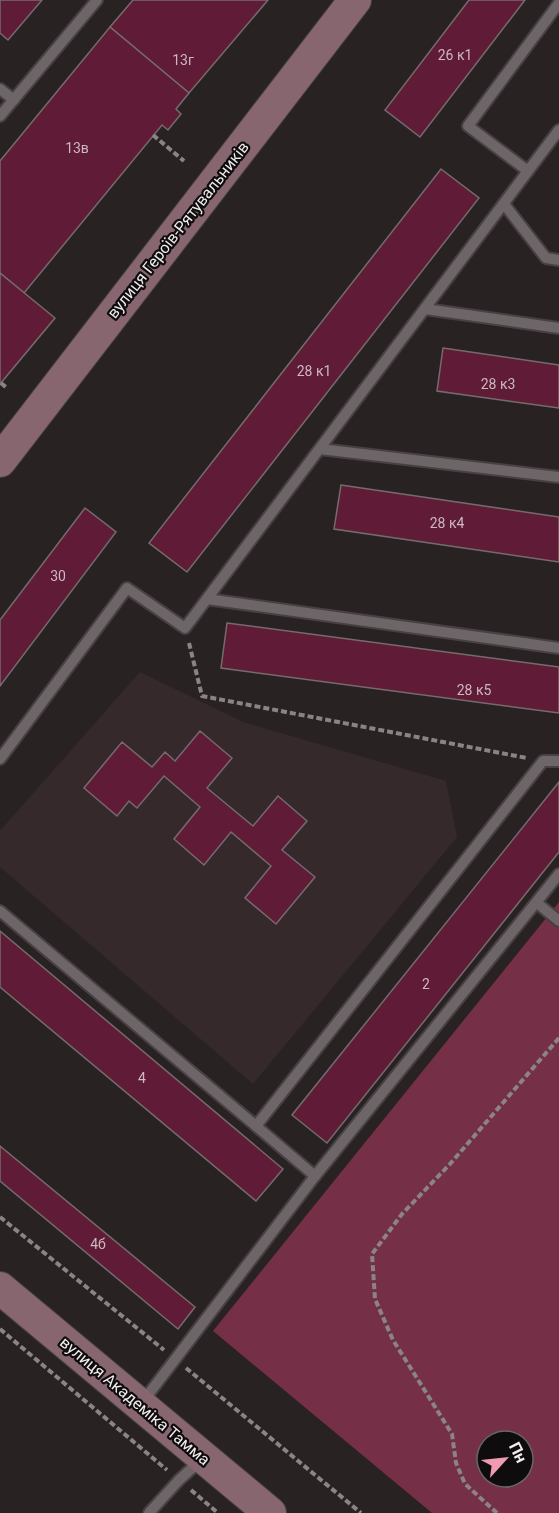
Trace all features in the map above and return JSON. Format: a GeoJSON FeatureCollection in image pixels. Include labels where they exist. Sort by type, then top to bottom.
{"type":"FeatureCollection","features":[{"type":"Feature","properties":{"kind":"main road","name":"вулиця Героїв-Рятувальників"},"geometry":{"type":"LineString","coordinates":[[0,461],[355,0]]}},
{"type":"Feature","properties":{"kind":"main road","name":"вулиця Академіка Тамма"},"geometry":{"type":"LineString","coordinates":[[0,1288],[270,1513]]}},
{"type":"Feature","properties":{"kind":"lane"},"geometry":{"type":"LineString","coordinates":[[0,116],[97,0]]}},
{"type":"Feature","properties":{"kind":"lane"},"geometry":{"type":"LineString","coordinates":[[528,171],[468,126],[559,3]]}},
{"type":"Feature","properties":{"kind":"lane"},"geometry":{"type":"LineString","coordinates":[[0,89],[14,100]]}},
{"type":"Feature","properties":{"kind":"lane"},"geometry":{"type":"LineString","coordinates":[[0,759],[127,588],[185,628],[559,130]]}},
{"type":"Feature","properties":{"kind":"lane"},"geometry":{"type":"LineString","coordinates":[[504,204],[546,258],[559,260]]}},
{"type":"Feature","properties":{"kind":"lane"},"geometry":{"type":"LineString","coordinates":[[425,309],[559,328]]}},
{"type":"Feature","properties":{"kind":"lane"},"geometry":{"type":"LineString","coordinates":[[320,448],[559,477]]}},
{"type":"Feature","properties":{"kind":"lane"},"geometry":{"type":"LineString","coordinates":[[207,599],[559,648]]}},
{"type":"Feature","properties":{"kind":"lane"},"geometry":{"type":"LineString","coordinates":[[256,1126],[543,761],[559,761]]}},
{"type":"Feature","properties":{"kind":"lane"},"geometry":{"type":"LineString","coordinates":[[140,1405],[315,1176],[559,874]]}},
{"type":"Feature","properties":{"kind":"lane"},"geometry":{"type":"LineString","coordinates":[[537,903],[559,921]]}},
{"type":"Feature","properties":{"kind":"lane"},"geometry":{"type":"LineString","coordinates":[[0,911],[315,1176]]}},
{"type":"Feature","properties":{"kind":"lane"},"geometry":{"type":"LineString","coordinates":[[149,1513],[203,1458]]}},
{"type":"Feature","properties":{"kind":"path"},"geometry":{"type":"LineString","coordinates":[[153,135],[184,161]]}},
{"type":"Feature","properties":{"kind":"path"},"geometry":{"type":"LineString","coordinates":[[1,383],[7,388]]}},
{"type":"Feature","properties":{"kind":"path"},"geometry":{"type":"LineString","coordinates":[[185,628],[202,696],[543,761]]}},
{"type":"Feature","properties":{"kind":"path"},"geometry":{"type":"LineString","coordinates":[[497,1513],[465,1484],[456,1463],[452,1434],[393,1340],[375,1299],[372,1254],[402,1214],[450,1164],[559,1038]]}},
{"type":"Feature","properties":{"kind":"path"},"geometry":{"type":"LineString","coordinates":[[0,1217],[361,1513]]}},
{"type":"Feature","properties":{"kind":"path"},"geometry":{"type":"LineString","coordinates":[[0,1329],[218,1513]]}},
{"type":"Feature","properties":{"kind":"shaded area"},"geometry":{"type":"Polygon","coordinates":[[[140,672],[243,722],[446,781],[457,837],[253,1084],[0,867],[0,831],[140,672]]]}},
{"type":"Feature","properties":{"kind":"shaded area"},"geometry":{"type":"Polygon","coordinates":[[[559,902],[559,1513],[432,1513],[213,1331],[559,902]]]}},
{"type":"Feature","properties":{"kind":"building"},"geometry":{"type":"Polygon","coordinates":[[[0,0],[42,0],[8,40],[0,33],[0,0]]]}},
{"type":"Feature","properties":{"kind":"building"},"geometry":{"type":"Polygon","coordinates":[[[133,0],[268,0],[189,93],[110,27],[133,0]]]}},
{"type":"Feature","properties":{"kind":"building"},"geometry":{"type":"Polygon","coordinates":[[[469,0],[525,0],[420,137],[385,110],[469,0]]]}},
{"type":"Feature","properties":{"kind":"building"},"geometry":{"type":"Polygon","coordinates":[[[110,27],[189,93],[176,109],[181,114],[168,130],[162,125],[24,293],[0,273],[0,161],[110,27]]]}},
{"type":"Feature","properties":{"kind":"building"},"geometry":{"type":"Polygon","coordinates":[[[441,169],[479,198],[187,572],[149,543],[441,169]]]}},
{"type":"Feature","properties":{"kind":"building"},"geometry":{"type":"Polygon","coordinates":[[[0,273],[55,318],[0,384],[0,273]]]}},
{"type":"Feature","properties":{"kind":"building"},"geometry":{"type":"Polygon","coordinates":[[[443,348],[559,365],[559,408],[437,391],[443,348]]]}},
{"type":"Feature","properties":{"kind":"building"},"geometry":{"type":"Polygon","coordinates":[[[341,485],[559,517],[559,562],[334,529],[341,485]]]}},
{"type":"Feature","properties":{"kind":"building"},"geometry":{"type":"Polygon","coordinates":[[[85,508],[116,532],[0,686],[0,620],[85,508]]]}},
{"type":"Feature","properties":{"kind":"building"},"geometry":{"type":"Polygon","coordinates":[[[227,623],[559,667],[559,713],[221,668],[227,623]]]}},
{"type":"Feature","properties":{"kind":"building"},"geometry":{"type":"Polygon","coordinates":[[[200,731],[232,758],[207,788],[253,826],[278,796],[307,821],[282,850],[315,877],[276,924],[245,898],[271,866],[231,832],[204,865],[174,839],[200,807],[164,776],[137,808],[129,801],[117,816],[84,788],[122,742],[152,767],[165,752],[175,761],[200,731]]]}},
{"type":"Feature","properties":{"kind":"building"},"geometry":{"type":"Polygon","coordinates":[[[559,782],[559,852],[327,1143],[292,1115],[559,782]]]}},
{"type":"Feature","properties":{"kind":"building"},"geometry":{"type":"Polygon","coordinates":[[[0,931],[283,1169],[256,1201],[0,987],[0,931]]]}},
{"type":"Feature","properties":{"kind":"building"},"geometry":{"type":"Polygon","coordinates":[[[0,1146],[195,1307],[178,1329],[0,1181],[0,1146]]]}}]}
